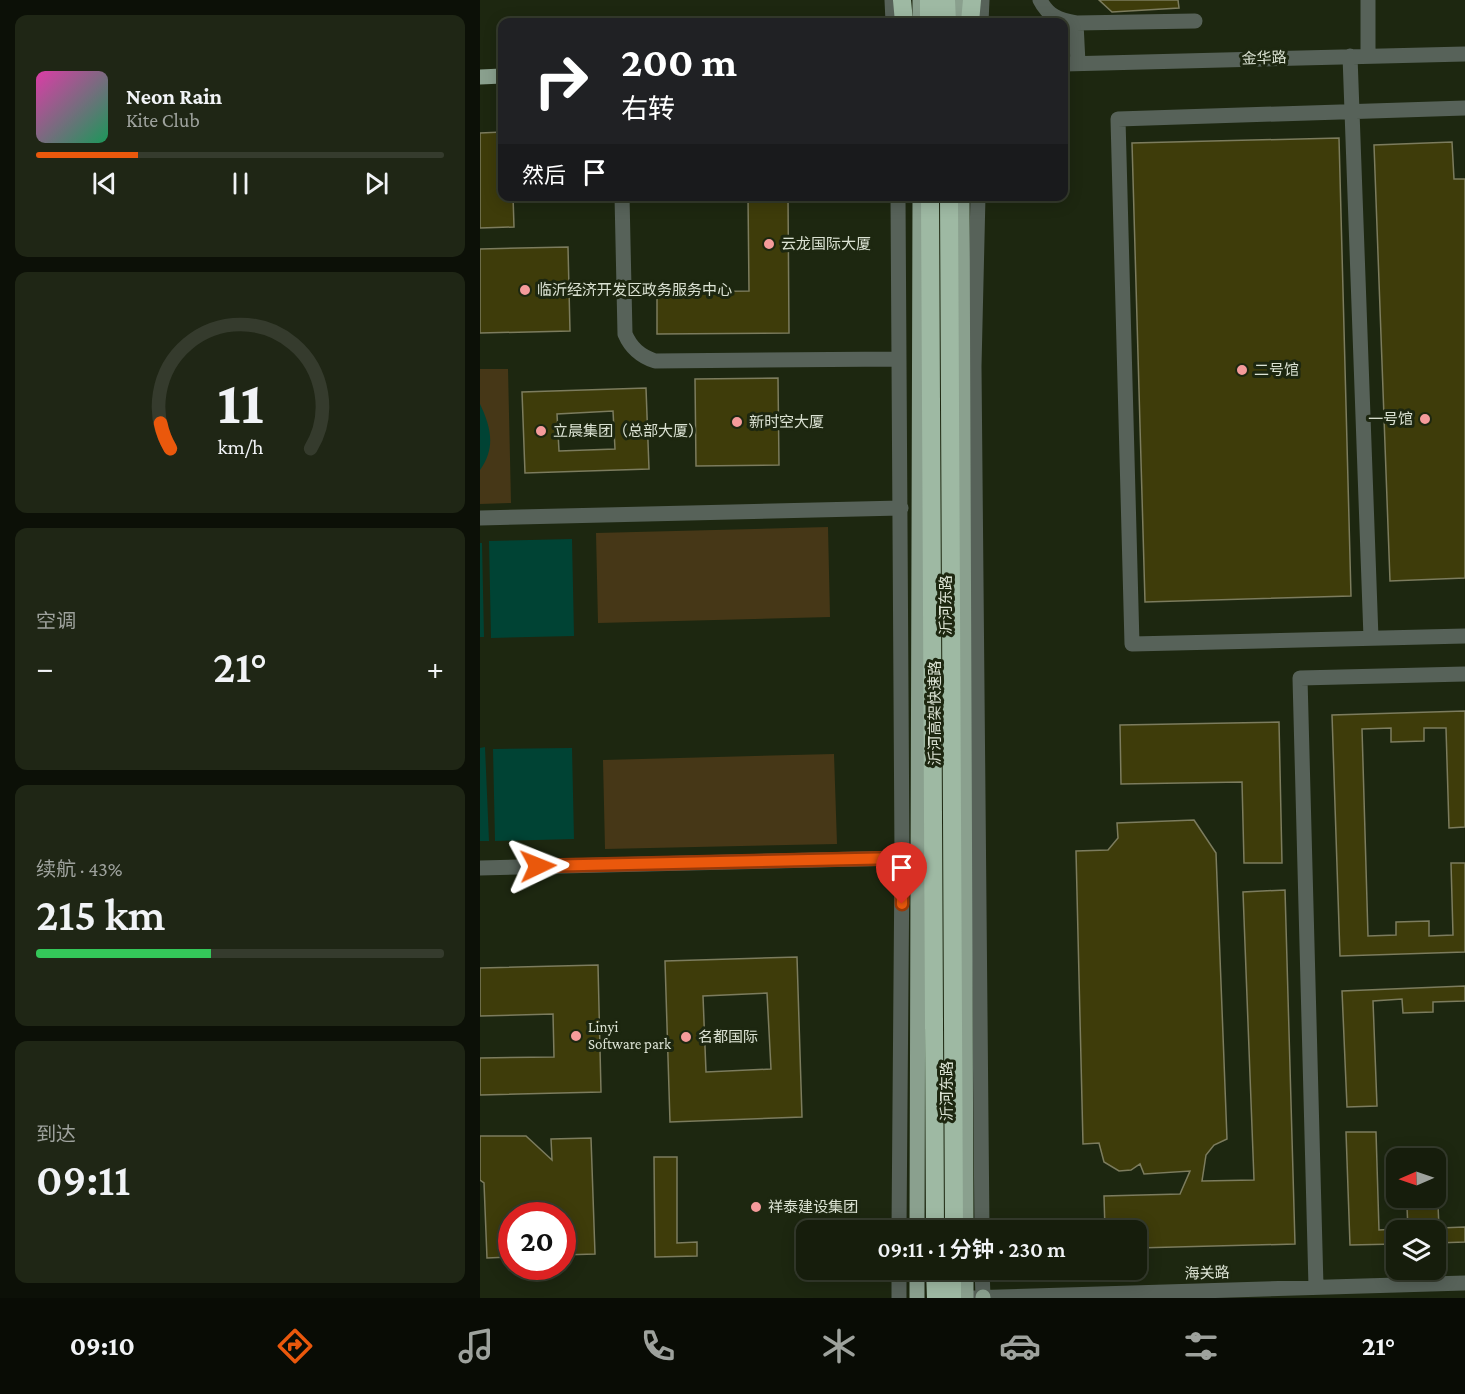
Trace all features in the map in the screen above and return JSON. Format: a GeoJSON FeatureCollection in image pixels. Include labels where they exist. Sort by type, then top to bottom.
{"type":"FeatureCollection","features":[{"type":"Feature","properties":{"kind":"highway"},"geometry":{"type":"LineString","coordinates":[[902,0],[904,18]]}},
{"type":"Feature","properties":{"kind":"highway"},"geometry":{"type":"LineString","coordinates":[[928,0],[929,18]]}},
{"type":"Feature","properties":{"kind":"highway"},"geometry":{"type":"LineString","coordinates":[[946,0],[947,18]]}},
{"type":"Feature","properties":{"kind":"highway"},"geometry":{"type":"LineString","coordinates":[[970,18],[972,0]]}},
{"type":"Feature","properties":{"kind":"highway"},"geometry":{"type":"LineString","coordinates":[[921,201],[930,292]]}},
{"type":"Feature","properties":{"kind":"highway","name":"沂河高架快速路"},"geometry":{"type":"LineString","coordinates":[[930,201],[935,1220]]}},
{"type":"Feature","properties":{"kind":"highway","name":"沂河高架快速路"},"geometry":{"type":"LineString","coordinates":[[950,201],[954,1220]]}},
{"type":"Feature","properties":{"kind":"highway"},"geometry":{"type":"LineString","coordinates":[[951,295],[960,201]]}},
{"type":"Feature","properties":{"kind":"highway"},"geometry":{"type":"LineString","coordinates":[[935,1280],[936,1298]]}},
{"type":"Feature","properties":{"kind":"highway"},"geometry":{"type":"LineString","coordinates":[[951,1298],[952,1280]]}},
{"type":"Feature","properties":{"kind":"main road"},"geometry":{"type":"LineString","coordinates":[[920,0],[920,18]]}},
{"type":"Feature","properties":{"kind":"main road"},"geometry":{"type":"LineString","coordinates":[[962,0],[962,18]]}},
{"type":"Feature","properties":{"kind":"main road"},"geometry":{"type":"LineString","coordinates":[[480,77],[498,76]]}},
{"type":"Feature","properties":{"kind":"main road","name":"沂河东路"},"geometry":{"type":"LineString","coordinates":[[917,1220],[921,201]]}},
{"type":"Feature","properties":{"kind":"main road","name":"沂河东路"},"geometry":{"type":"LineString","coordinates":[[960,201],[966,1220]]}},
{"type":"Feature","properties":{"kind":"main road"},"geometry":{"type":"LineString","coordinates":[[963,433],[975,399]]}},
{"type":"Feature","properties":{"kind":"main road"},"geometry":{"type":"LineString","coordinates":[[917,1280],[917,1298]]}},
{"type":"Feature","properties":{"kind":"main road"},"geometry":{"type":"LineString","coordinates":[[966,1280],[966,1298]]}},
{"type":"Feature","properties":{"kind":"main road","name":"海关路"},"geometry":{"type":"LineString","coordinates":[[951,1298],[966,1298]]}},
{"type":"Feature","properties":{"kind":"street"},"geometry":{"type":"LineString","coordinates":[[892,0],[893,18]]}},
{"type":"Feature","properties":{"kind":"street"},"geometry":{"type":"LineString","coordinates":[[981,18],[982,0]]}},
{"type":"Feature","properties":{"kind":"street"},"geometry":{"type":"LineString","coordinates":[[1040,0],[1047,13],[1057,18]]}},
{"type":"Feature","properties":{"kind":"street"},"geometry":{"type":"LineString","coordinates":[[1368,0],[1368,56]]}},
{"type":"Feature","properties":{"kind":"street"},"geometry":{"type":"LineString","coordinates":[[1068,22],[1195,21]]}},
{"type":"Feature","properties":{"kind":"street"},"geometry":{"type":"LineString","coordinates":[[1071,63],[1076,23]]}},
{"type":"Feature","properties":{"kind":"street","name":"金华路"},"geometry":{"type":"LineString","coordinates":[[1071,63],[1465,54]]}},
{"type":"Feature","properties":{"kind":"street"},"geometry":{"type":"LineString","coordinates":[[1350,56],[1371,638]]}},
{"type":"Feature","properties":{"kind":"street"},"geometry":{"type":"LineString","coordinates":[[1465,108],[1118,119],[1132,644],[1465,636]]}},
{"type":"Feature","properties":{"kind":"street"},"geometry":{"type":"LineString","coordinates":[[622,201],[625,334],[630,344],[646,358],[655,362],[899,359]]}},
{"type":"Feature","properties":{"kind":"street"},"geometry":{"type":"LineString","coordinates":[[898,201],[902,858],[899,1220]]}},
{"type":"Feature","properties":{"kind":"street"},"geometry":{"type":"LineString","coordinates":[[978,201],[975,399],[982,1220]]}},
{"type":"Feature","properties":{"kind":"street"},"geometry":{"type":"LineString","coordinates":[[480,518],[901,508]]}},
{"type":"Feature","properties":{"kind":"street"},"geometry":{"type":"LineString","coordinates":[[1316,1287],[1300,678],[1465,674]]}},
{"type":"Feature","properties":{"kind":"street"},"geometry":{"type":"LineString","coordinates":[[480,868],[902,858]]}},
{"type":"Feature","properties":{"kind":"street"},"geometry":{"type":"LineString","coordinates":[[899,1280],[899,1298]]}},
{"type":"Feature","properties":{"kind":"street"},"geometry":{"type":"LineString","coordinates":[[982,1280],[982,1298]]}},
{"type":"Feature","properties":{"kind":"street","name":"海关路"},"geometry":{"type":"LineString","coordinates":[[966,1298],[1066,1297],[1316,1287],[1465,1284]]}},
{"type":"Feature","properties":{"kind":"shaded area"},"geometry":{"type":"Polygon","coordinates":[[[480,369],[508,369],[511,503],[480,504],[480,369]]]}},
{"type":"Feature","properties":{"kind":"shaded area"},"geometry":{"type":"Polygon","coordinates":[[[828,527],[830,617],[598,623],[596,533],[828,527]]]}},
{"type":"Feature","properties":{"kind":"shaded area"},"geometry":{"type":"Polygon","coordinates":[[[834,754],[837,844],[605,849],[603,760],[834,754]]]}},
{"type":"Feature","properties":{"kind":"water"},"geometry":{"type":"Polygon","coordinates":[[[480,404],[489,429],[490,446],[480,470],[480,404]]]}},
{"type":"Feature","properties":{"kind":"water"},"geometry":{"type":"Polygon","coordinates":[[[572,539],[574,636],[491,638],[489,541],[572,539]]]}},
{"type":"Feature","properties":{"kind":"water"},"geometry":{"type":"Polygon","coordinates":[[[480,543],[482,543],[484,637],[480,637],[480,543]]]}},
{"type":"Feature","properties":{"kind":"water"},"geometry":{"type":"Polygon","coordinates":[[[485,747],[489,841],[480,841],[480,748],[485,747]]]}},
{"type":"Feature","properties":{"kind":"water"},"geometry":{"type":"Polygon","coordinates":[[[572,748],[574,839],[495,841],[493,749],[572,748]]]}},
{"type":"Feature","properties":{"kind":"building"},"geometry":{"type":"Polygon","coordinates":[[[1099,0],[1178,0],[1179,8],[1112,12],[1099,0]]]}},
{"type":"Feature","properties":{"kind":"building"},"geometry":{"type":"Polygon","coordinates":[[[498,132],[498,201],[513,201],[514,227],[480,228],[480,133],[498,132]]]}},
{"type":"Feature","properties":{"kind":"building","name":"二号馆"},"geometry":{"type":"Polygon","coordinates":[[[1339,138],[1351,596],[1145,602],[1132,143],[1339,138]]]}},
{"type":"Feature","properties":{"kind":"building","name":"一号馆"},"geometry":{"type":"Polygon","coordinates":[[[1452,142],[1454,179],[1465,179],[1465,578],[1390,581],[1374,145],[1452,142]]]}},
{"type":"Feature","properties":{"kind":"building","name":"云龙国际大厦"},"geometry":{"type":"Polygon","coordinates":[[[748,201],[788,201],[789,333],[657,334],[657,292],[749,291],[748,201]]]}},
{"type":"Feature","properties":{"kind":"building","name":"临沂经济开发区政务服务中心"},"geometry":{"type":"Polygon","coordinates":[[[568,247],[570,331],[480,333],[480,249],[568,247]]]}},
{"type":"Feature","properties":{"kind":"building","name":"新时空大厦"},"geometry":{"type":"Polygon","coordinates":[[[778,378],[779,465],[696,466],[695,379],[778,378]]]}},
{"type":"Feature","properties":{"kind":"building","name":"立晨集团（总部大厦）"},"geometry":{"type":"Polygon","coordinates":[[[646,388],[649,469],[525,473],[522,392],[646,388]],[[613,411],[557,414],[559,451],[615,449],[613,411]]]}},
{"type":"Feature","properties":{"kind":"building"},"geometry":{"type":"Polygon","coordinates":[[[1465,711],[1465,827],[1449,828],[1446,728],[1424,728],[1424,741],[1391,742],[1391,728],[1362,729],[1368,936],[1396,935],[1396,922],[1429,921],[1429,936],[1453,935],[1451,863],[1465,863],[1465,952],[1340,956],[1332,715],[1465,711]]]}},
{"type":"Feature","properties":{"kind":"building"},"geometry":{"type":"Polygon","coordinates":[[[1279,722],[1282,863],[1244,863],[1242,782],[1121,784],[1120,725],[1279,722]]]}},
{"type":"Feature","properties":{"kind":"building"},"geometry":{"type":"Polygon","coordinates":[[[1194,820],[1216,853],[1227,1139],[1214,1145],[1206,1155],[1202,1181],[1254,1180],[1243,892],[1285,890],[1295,1244],[1147,1248],[1147,1220],[1105,1220],[1104,1196],[1180,1194],[1190,1171],[1144,1174],[1140,1164],[1131,1170],[1119,1171],[1104,1162],[1099,1143],[1083,1144],[1076,851],[1108,850],[1118,838],[1117,823],[1194,820]]]}},
{"type":"Feature","properties":{"kind":"building","name":"名都国际"},"geometry":{"type":"Polygon","coordinates":[[[797,957],[802,1117],[670,1122],[665,961],[797,957]],[[767,993],[703,996],[706,1072],[771,1069],[767,993]]]}},
{"type":"Feature","properties":{"kind":"building","name":"Linyi Software park"},"geometry":{"type":"Polygon","coordinates":[[[598,965],[601,1092],[480,1095],[480,1058],[554,1057],[553,1014],[480,1016],[480,968],[598,965]]]}},
{"type":"Feature","properties":{"kind":"building"},"geometry":{"type":"Polygon","coordinates":[[[1465,986],[1465,1001],[1433,1002],[1433,1012],[1403,1013],[1402,999],[1373,1001],[1377,1106],[1347,1107],[1342,991],[1465,986]]]}},
{"type":"Feature","properties":{"kind":"building"},"geometry":{"type":"Polygon","coordinates":[[[1346,1132],[1376,1132],[1379,1230],[1386,1230],[1386,1244],[1350,1245],[1346,1132]]]}},
{"type":"Feature","properties":{"kind":"building"},"geometry":{"type":"Polygon","coordinates":[[[480,1136],[526,1136],[552,1160],[551,1139],[591,1138],[595,1254],[576,1255],[576,1202],[498,1202],[498,1258],[487,1258],[484,1183],[480,1180],[480,1136]]]}},
{"type":"Feature","properties":{"kind":"building"},"geometry":{"type":"Polygon","coordinates":[[[654,1157],[677,1157],[677,1243],[697,1242],[697,1256],[655,1257],[654,1157]]]}},
{"type":"Feature","properties":{"kind":"building"},"geometry":{"type":"Polygon","coordinates":[[[1407,1208],[1438,1208],[1439,1220],[1408,1220],[1407,1208]]]}},
{"type":"Feature","properties":{"kind":"building"},"geometry":{"type":"Polygon","coordinates":[[[1465,1227],[1465,1242],[1446,1243],[1446,1228],[1465,1227]]]}},
{"type":"Feature","properties":{"kind":"place","name":"云龙国际大厦"},"geometry":{"type":"Point","coordinates":[769,244]}},
{"type":"Feature","properties":{"kind":"place","name":"临沂经济开发区政务服务中心"},"geometry":{"type":"Point","coordinates":[525,290]}},
{"type":"Feature","properties":{"kind":"place","name":"二号馆"},"geometry":{"type":"Point","coordinates":[1242,370]}},
{"type":"Feature","properties":{"kind":"place","name":"一号馆"},"geometry":{"type":"Point","coordinates":[1425,419]}},
{"type":"Feature","properties":{"kind":"place","name":"新时空大厦"},"geometry":{"type":"Point","coordinates":[737,422]}},
{"type":"Feature","properties":{"kind":"place","name":"立晨集团（总部大厦）"},"geometry":{"type":"Point","coordinates":[541,431]}},
{"type":"Feature","properties":{"kind":"place","name":"Linyi Software park"},"geometry":{"type":"Point","coordinates":[576,1036]}},
{"type":"Feature","properties":{"kind":"place","name":"名都国际"},"geometry":{"type":"Point","coordinates":[686,1037]}},
{"type":"Feature","properties":{"kind":"place","name":"祥泰建设集团"},"geometry":{"type":"Point","coordinates":[756,1207]}},
{"type":"Feature","properties":{"kind":"route"},"geometry":{"type":"LineString","coordinates":[[538,866],[757,863],[902,858],[902,904]]}}]}
